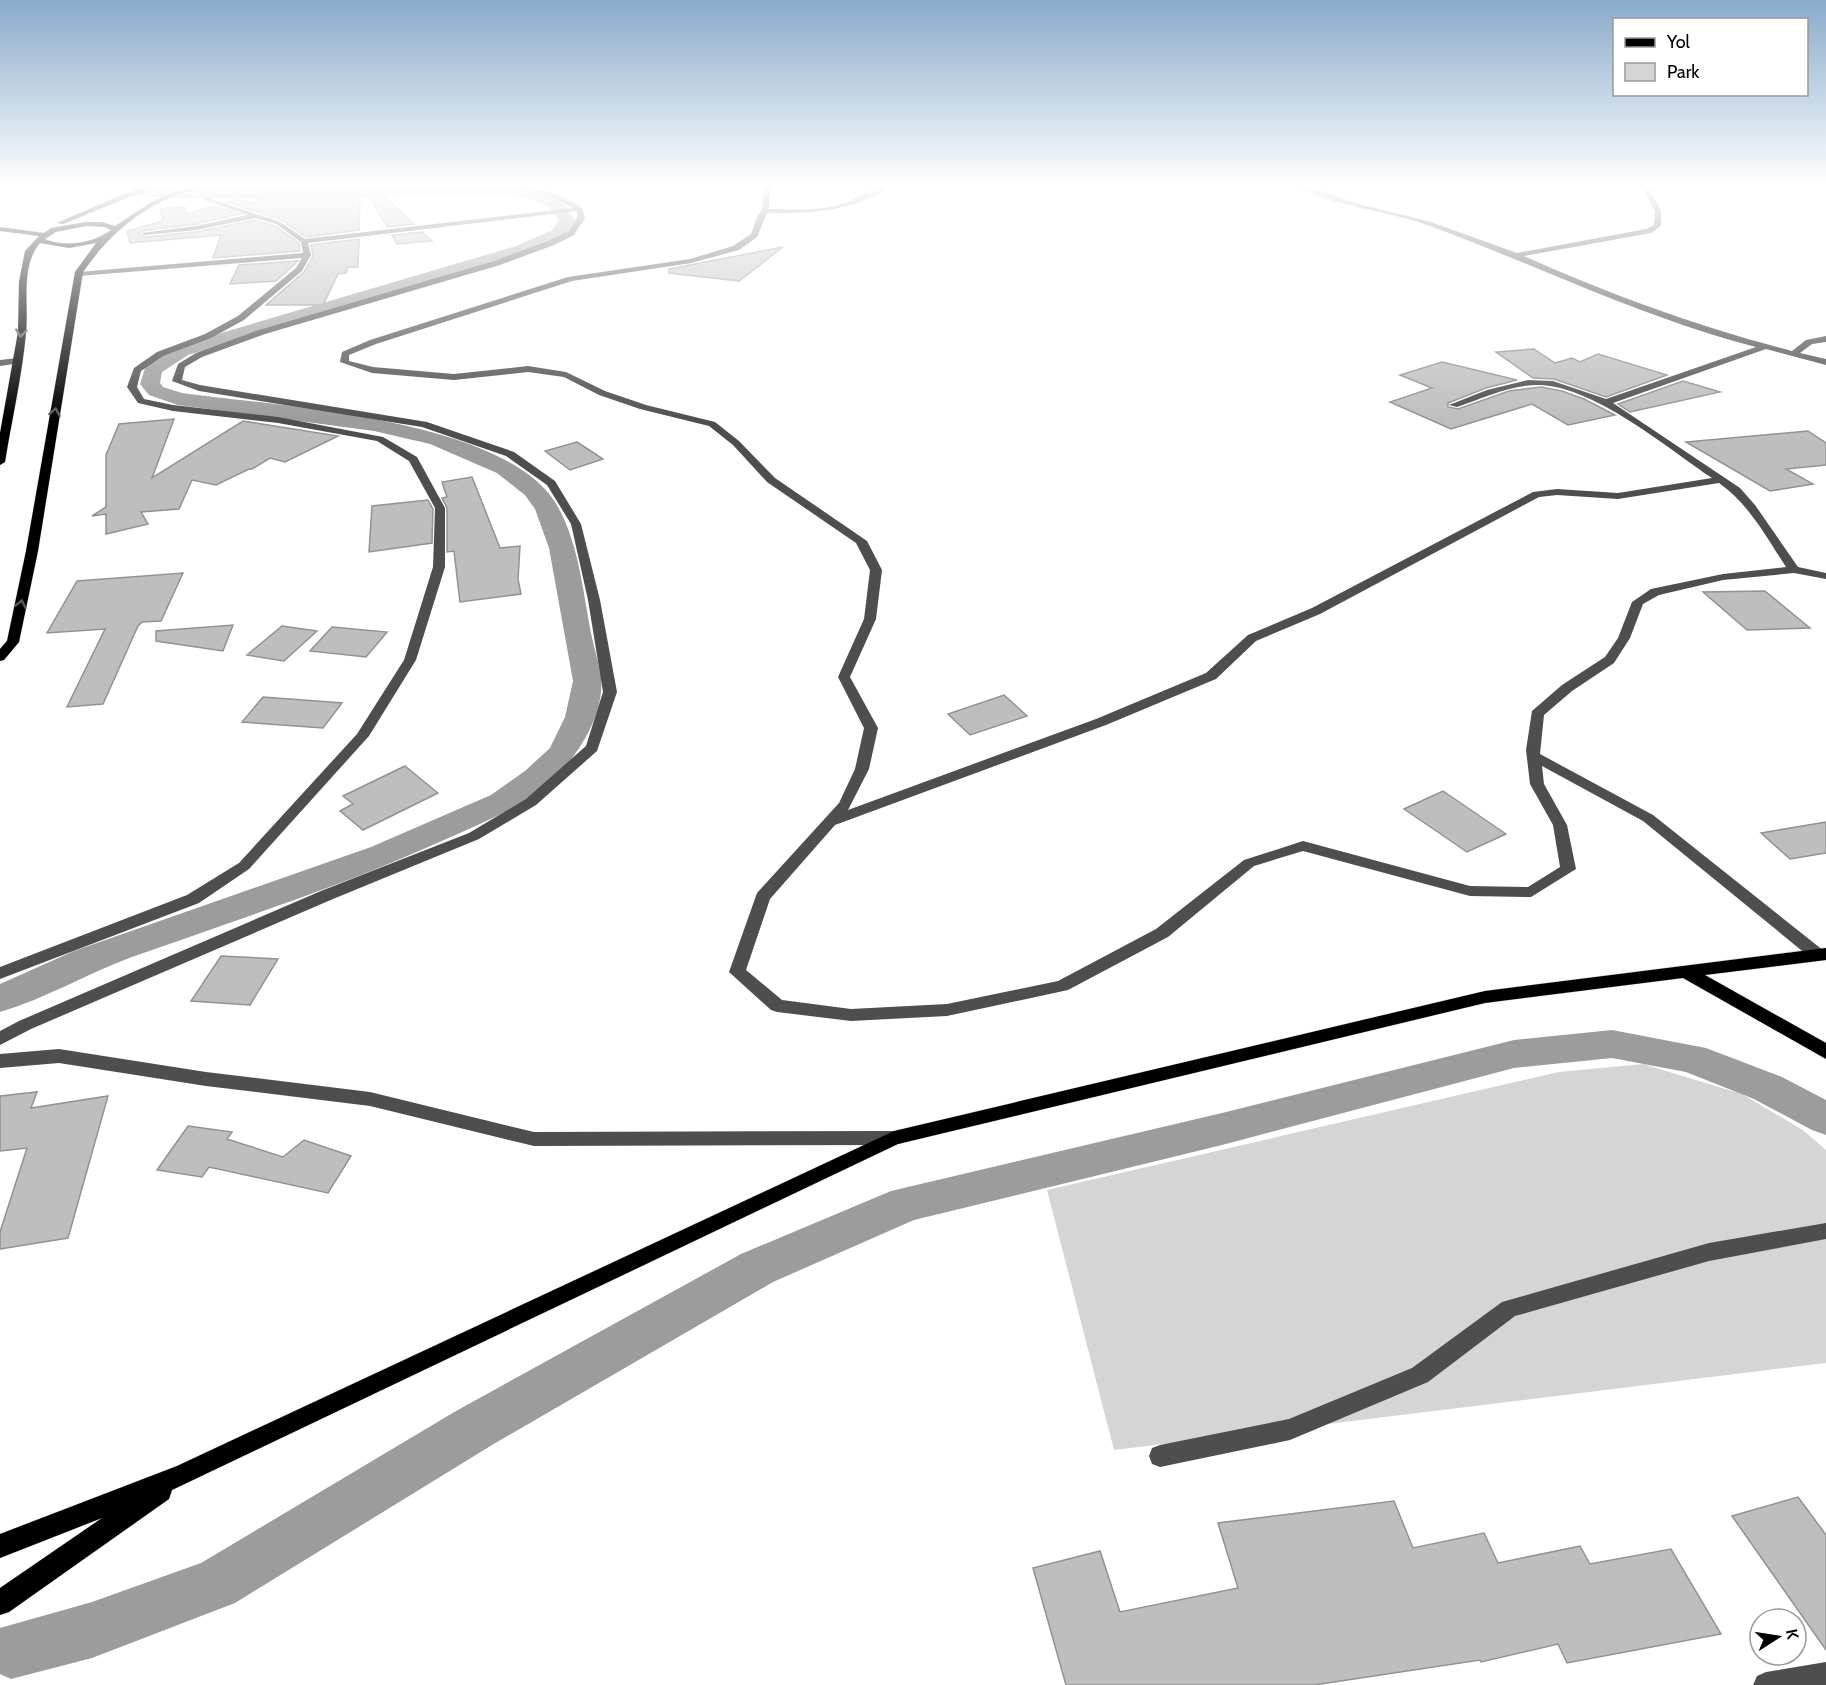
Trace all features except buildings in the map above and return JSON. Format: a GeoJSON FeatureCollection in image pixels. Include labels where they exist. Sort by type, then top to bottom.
{"type":"FeatureCollection","features":[{"type":"Feature","properties":{"kind":"main road"},"geometry":{"type":"LineString","coordinates":[[0,462],[2,439],[22,332],[23,282],[27,264]]}},
{"type":"Feature","properties":{"kind":"main road"},"geometry":{"type":"LineString","coordinates":[[0,657],[13,642],[32,550],[79,274],[86,264]]}},
{"type":"Feature","properties":{"kind":"main road"},"geometry":{"type":"LineString","coordinates":[[0,1546],[183,1476],[894,1138],[1485,997],[1822,954]]}},
{"type":"Feature","properties":{"kind":"main road"},"geometry":{"type":"LineString","coordinates":[[1684,970],[1796,1032],[1826,1052]]}},
{"type":"Feature","properties":{"kind":"main road"},"geometry":{"type":"LineString","coordinates":[[0,1603],[183,1476]]}},
{"type":"Feature","properties":{"kind":"street"},"geometry":{"type":"LineString","coordinates":[[79,274],[203,264]]}},
{"type":"Feature","properties":{"kind":"street"},"geometry":{"type":"LineString","coordinates":[[0,1039],[25,1025],[327,895],[474,836],[531,802],[592,748],[610,692],[594,600],[576,524],[551,483],[510,454],[424,424],[199,388],[177,381],[181,366],[252,326],[302,264]]}},
{"type":"Feature","properties":{"kind":"street"},"geometry":{"type":"LineString","coordinates":[[0,973],[193,898],[244,867],[362,736],[410,660],[439,567],[440,508],[413,459],[380,439],[278,420],[172,408],[141,401],[132,387],[137,370],[160,354],[208,336],[495,264]]}},
{"type":"Feature","properties":{"kind":"street"},"geometry":{"type":"LineString","coordinates":[[673,264],[571,279],[373,342],[345,354],[344,362],[372,370],[454,377],[528,369],[566,375],[602,393],[643,407],[712,424],[736,443],[771,480],[861,541],[876,570],[870,619],[844,677],[871,728],[862,769],[845,805],[763,897],[737,972],[777,1006],[851,1015],[947,1010],[1062,986],[1162,933],[1249,863],[1303,846],[1470,891],[1531,892],[1568,869],[1560,825],[1537,784],[1533,756],[1537,714],[1567,687],[1610,660],[1624,638],[1638,602],[1655,591],[1723,577],[1794,570],[1826,576]]}},
{"type":"Feature","properties":{"kind":"street"},"geometry":{"type":"LineString","coordinates":[[1535,264],[1592,289],[1723,336],[1826,362]]}},
{"type":"Feature","properties":{"kind":"street"},"geometry":{"type":"LineString","coordinates":[[1793,354],[1809,342],[1826,339]]}},
{"type":"Feature","properties":{"kind":"street"},"geometry":{"type":"LineString","coordinates":[[1606,402],[1764,347]]}},
{"type":"Feature","properties":{"kind":"street"},"geometry":{"type":"LineString","coordinates":[[0,363],[17,361]]}},
{"type":"Feature","properties":{"kind":"street"},"geometry":{"type":"LineString","coordinates":[[1454,405],[1508,387],[1536,383],[1552,384],[1606,402],[1736,490],[1751,507],[1794,570]]}},
{"type":"Feature","properties":{"kind":"street"},"geometry":{"type":"LineString","coordinates":[[830,822],[1101,722],[1210,676],[1252,638],[1316,611],[1537,494],[1557,492],[1618,496],[1721,480]]}},
{"type":"Feature","properties":{"kind":"street"},"geometry":{"type":"LineString","coordinates":[[1533,756],[1648,818],[1822,954]]}},
{"type":"Feature","properties":{"kind":"street"},"geometry":{"type":"LineString","coordinates":[[0,1061],[59,1056],[206,1079],[370,1099],[534,1139],[894,1138]]}},
{"type":"Feature","properties":{"kind":"street"},"geometry":{"type":"LineString","coordinates":[[1160,1456],[1290,1429],[1420,1375],[1509,1309],[1709,1252],[1826,1231]]}},
{"type":"Feature","properties":{"kind":"street"},"geometry":{"type":"LineString","coordinates":[[1766,1685],[1826,1675]]}},
{"type":"Feature","properties":{"kind":"green space"},"geometry":{"type":"Polygon","coordinates":[[[1643,1064],[1742,1094],[1803,1130],[1826,1150],[1826,1363],[1114,1450],[1047,1190],[1559,1072],[1643,1064]]]}},
{"type":"Feature","properties":{"kind":"waterway"},"geometry":{"type":"LineString","coordinates":[[0,999],[87,960],[383,855],[502,802],[536,778],[563,752],[580,717],[587,681],[561,548],[547,508],[533,490],[505,468],[437,439],[374,425],[178,399],[156,391],[150,384],[153,369],[181,351],[473,264]]}},
{"type":"Feature","properties":{"kind":"waterway"},"geometry":{"type":"LineString","coordinates":[[11,1651],[92,1630],[216,1584],[474,1428],[757,1268],[906,1204],[1222,1129],[1514,1054],[1612,1044],[1692,1058],[1768,1088],[1826,1119]]}}]}
